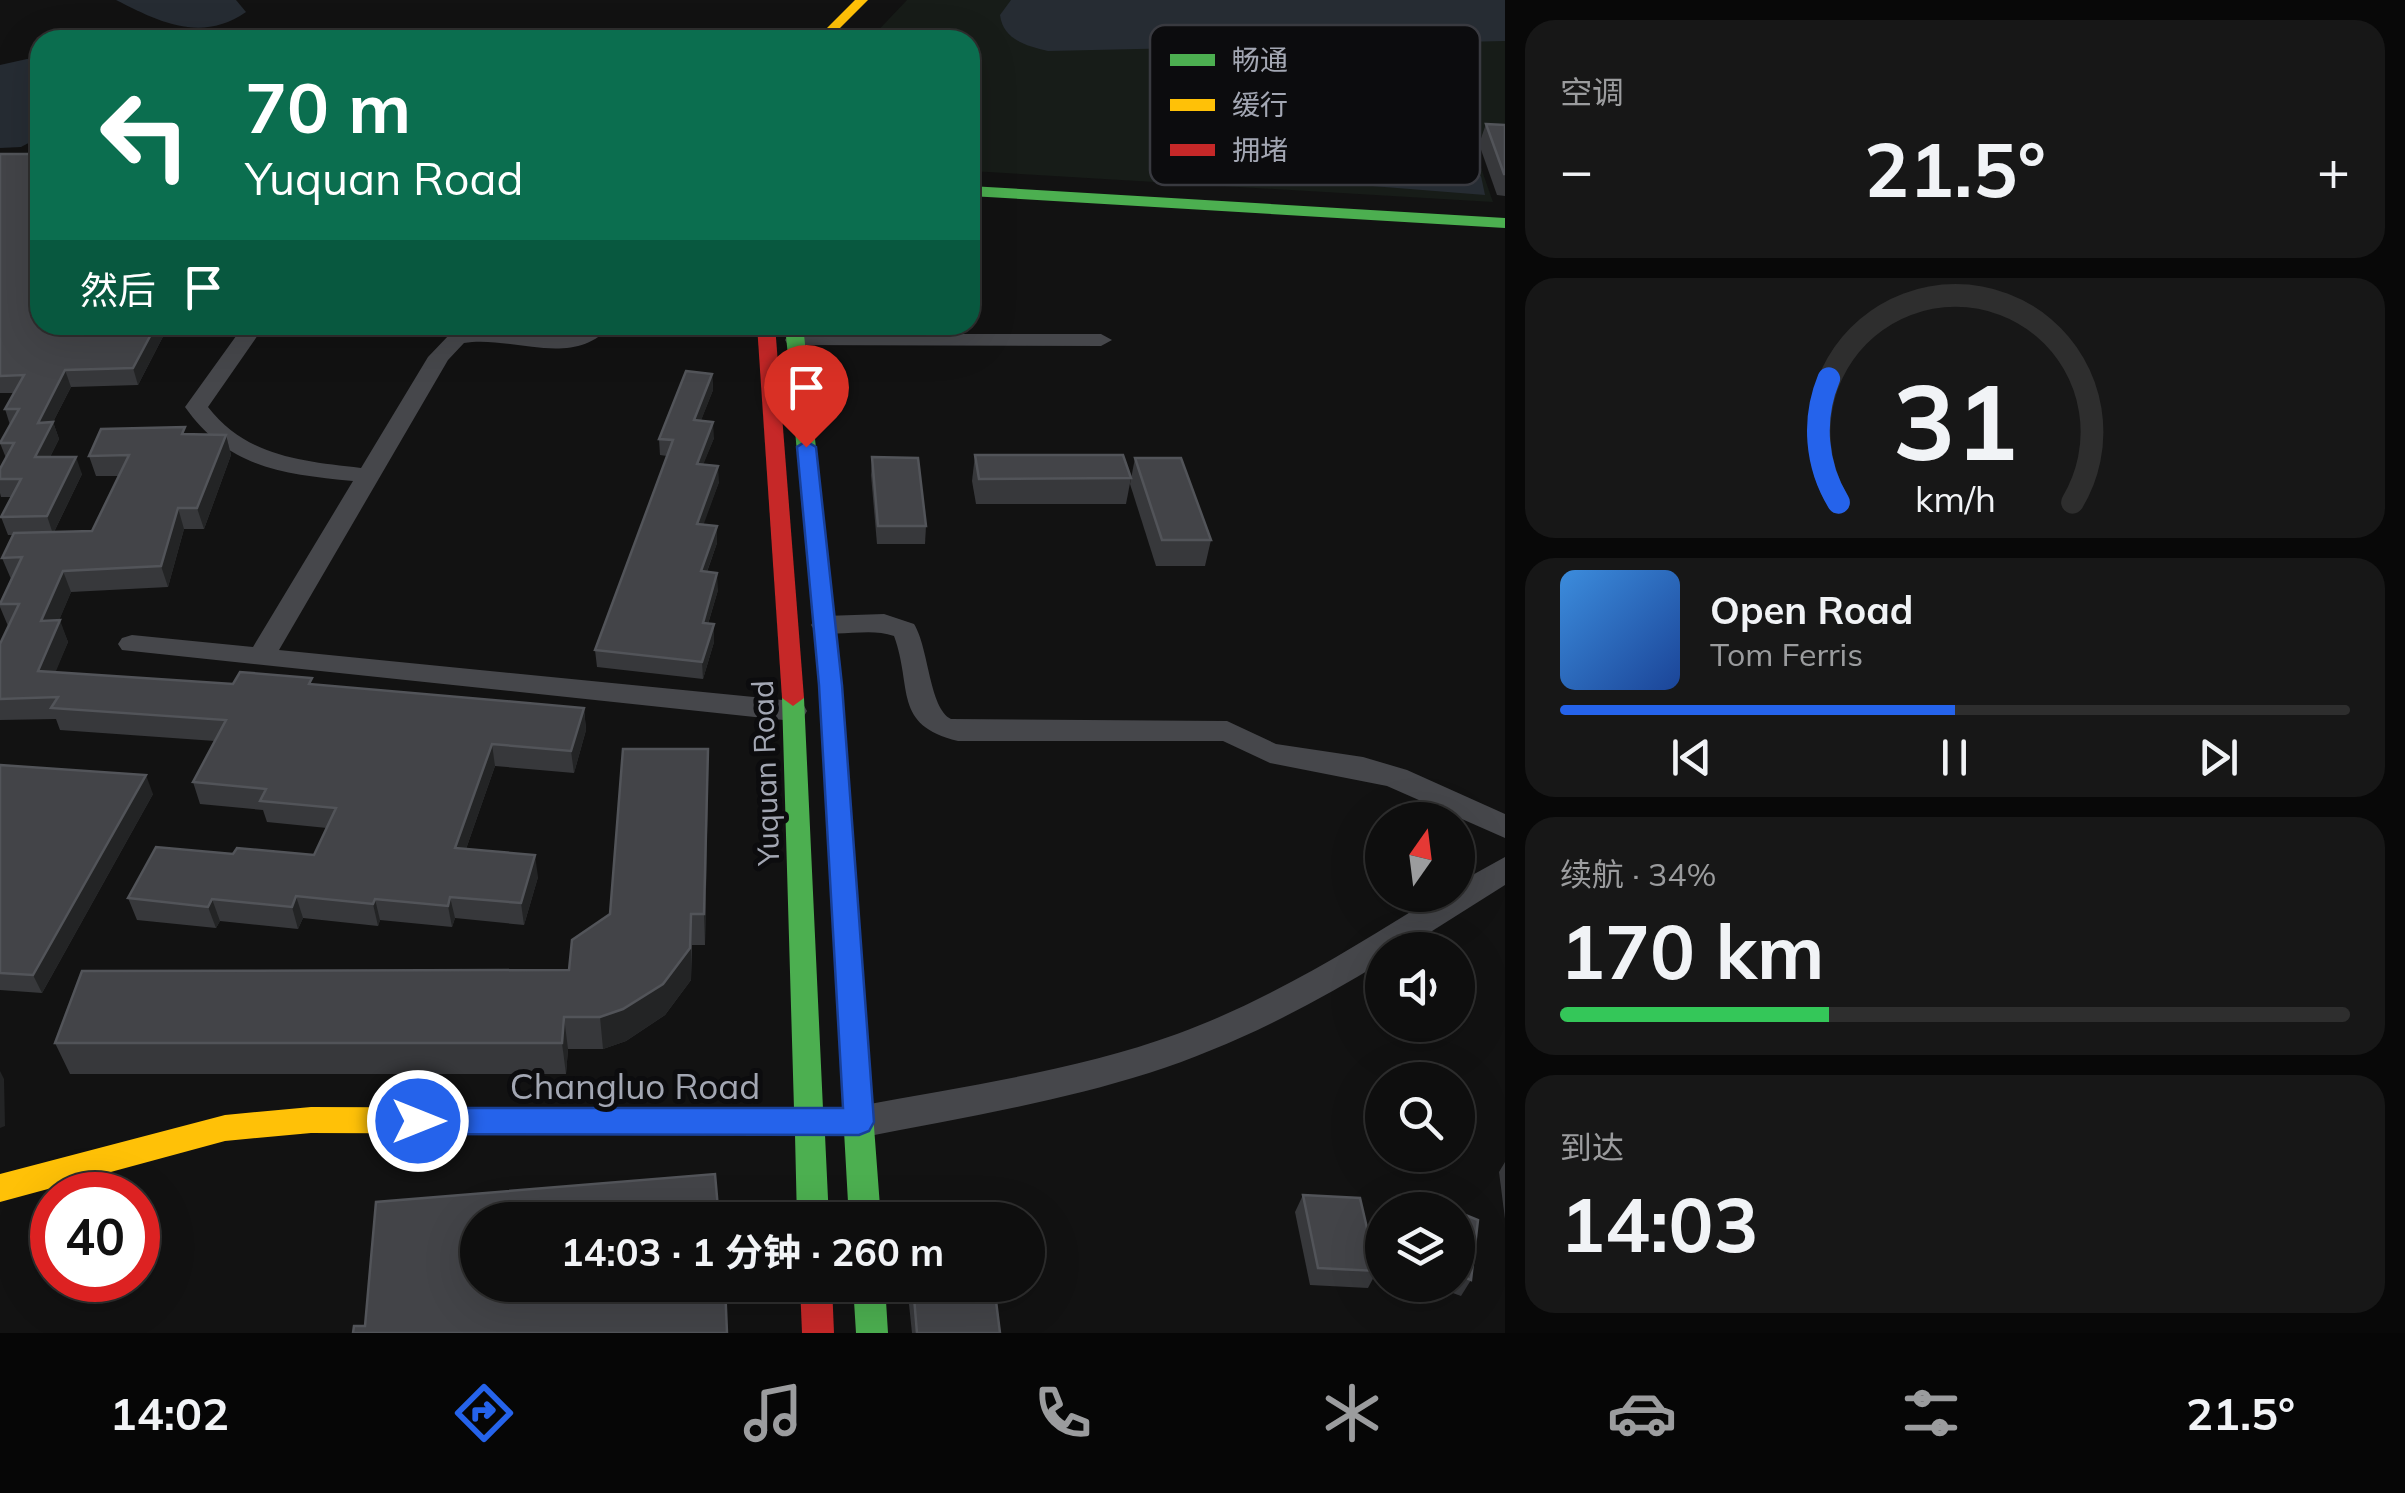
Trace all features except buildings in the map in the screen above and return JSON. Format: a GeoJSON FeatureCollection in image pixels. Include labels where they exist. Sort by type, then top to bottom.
{"type":"FeatureCollection","features":[{"type":"Feature","properties":{"kind":"main road"},"geometry":{"type":"LineString","coordinates":[[831,30],[862,0]]}},
{"type":"Feature","properties":{"kind":"main road"},"geometry":{"type":"LineString","coordinates":[[854,30],[884,0]]}},
{"type":"Feature","properties":{"kind":"main road"},"geometry":{"type":"LineString","coordinates":[[980,181],[1505,212]]}},
{"type":"Feature","properties":{"kind":"main road"},"geometry":{"type":"LineString","coordinates":[[980,193],[1505,223]]}},
{"type":"Feature","properties":{"kind":"main road","name":"Yuquan Road"},"geometry":{"type":"LineString","coordinates":[[767,335],[794,711],[812,1202]]}},
{"type":"Feature","properties":{"kind":"main road"},"geometry":{"type":"LineString","coordinates":[[795,335],[824,625],[864,1202]]}},
{"type":"Feature","properties":{"kind":"main road","name":"Changluo Road"},"geometry":{"type":"LineString","coordinates":[[0,1188],[169,1140],[226,1128],[311,1120],[859,1122]]}},
{"type":"Feature","properties":{"kind":"main road"},"geometry":{"type":"LineString","coordinates":[[817,1302],[818,1333]]}},
{"type":"Feature","properties":{"kind":"main road"},"geometry":{"type":"LineString","coordinates":[[870,1302],[872,1333]]}},
{"type":"Feature","properties":{"kind":"street"},"geometry":{"type":"LineString","coordinates":[[248,335],[196,408],[202,418],[221,438],[268,464],[368,476]]}},
{"type":"Feature","properties":{"kind":"street"},"geometry":{"type":"LineString","coordinates":[[261,658],[439,358],[457,338],[566,342],[589,335]]}},
{"type":"Feature","properties":{"kind":"street"},"geometry":{"type":"LineString","coordinates":[[910,335],[1101,340]]}},
{"type":"Feature","properties":{"kind":"street"},"geometry":{"type":"LineString","coordinates":[[824,625],[884,623],[905,630],[912,642],[927,716],[930,722],[948,728],[1227,732],[1270,752],[1385,774],[1505,827]]}},
{"type":"Feature","properties":{"kind":"street"},"geometry":{"type":"LineString","coordinates":[[132,644],[794,711]]}},
{"type":"Feature","properties":{"kind":"street"},"geometry":{"type":"LineString","coordinates":[[859,1122],[1080,1079],[1191,1044],[1292,998],[1505,869]]}},
{"type":"Feature","properties":{"kind":"shaded area"},"geometry":{"type":"Polygon","coordinates":[[[116,0],[236,0],[246,12],[229,21],[196,28],[164,22],[116,0]]]}},
{"type":"Feature","properties":{"kind":"shaded area"},"geometry":{"type":"Polygon","coordinates":[[[907,0],[1505,0],[1505,132],[1480,137],[1480,25],[1150,25],[1150,182],[980,172],[980,30],[878,30],[907,0]]]}},
{"type":"Feature","properties":{"kind":"shaded area"},"geometry":{"type":"Polygon","coordinates":[[[1011,0],[1505,0],[1505,41],[1480,42],[1480,25],[1150,25],[1150,49],[1048,51],[1011,36],[1000,15],[1011,0]]]}},
{"type":"Feature","properties":{"kind":"shaded area"},"geometry":{"type":"Polygon","coordinates":[[[30,59],[30,142],[21,147],[0,148],[0,65],[30,59]]]}},
{"type":"Feature","properties":{"kind":"shaded area"},"geometry":{"type":"Polygon","coordinates":[[[1480,165],[1493,202],[1206,185],[1480,185],[1480,165]]]}},
{"type":"Feature","properties":{"kind":"shaded area"},"geometry":{"type":"Polygon","coordinates":[[[1480,176],[1485,195],[1359,185],[1480,185],[1480,176]]]}},
{"type":"Feature","properties":{"kind":"traffic: fast"},"geometry":{"type":"LineString","coordinates":[[980,192],[1505,223]]}},
{"type":"Feature","properties":{"kind":"traffic: fast"},"geometry":{"type":"LineString","coordinates":[[795,335],[830,685],[864,1202]]}},
{"type":"Feature","properties":{"kind":"traffic: fast"},"geometry":{"type":"LineString","coordinates":[[793,698],[812,1202]]}},
{"type":"Feature","properties":{"kind":"traffic: fast"},"geometry":{"type":"LineString","coordinates":[[571,1121],[834,1122]]}},
{"type":"Feature","properties":{"kind":"traffic: fast"},"geometry":{"type":"LineString","coordinates":[[870,1302],[872,1333]]}},
{"type":"Feature","properties":{"kind":"traffic: slow"},"geometry":{"type":"LineString","coordinates":[[831,30],[862,0]]}},
{"type":"Feature","properties":{"kind":"traffic: slow"},"geometry":{"type":"LineString","coordinates":[[0,1188],[225,1128],[311,1120],[571,1121]]}},
{"type":"Feature","properties":{"kind":"traffic: jam"},"geometry":{"type":"LineString","coordinates":[[767,335],[793,698]]}},
{"type":"Feature","properties":{"kind":"traffic: jam"},"geometry":{"type":"LineString","coordinates":[[817,1302],[818,1333]]}},
{"type":"Feature","properties":{"kind":"route"},"geometry":{"type":"LineString","coordinates":[[418,1121],[859,1122],[830,685],[806,447]]}}]}
